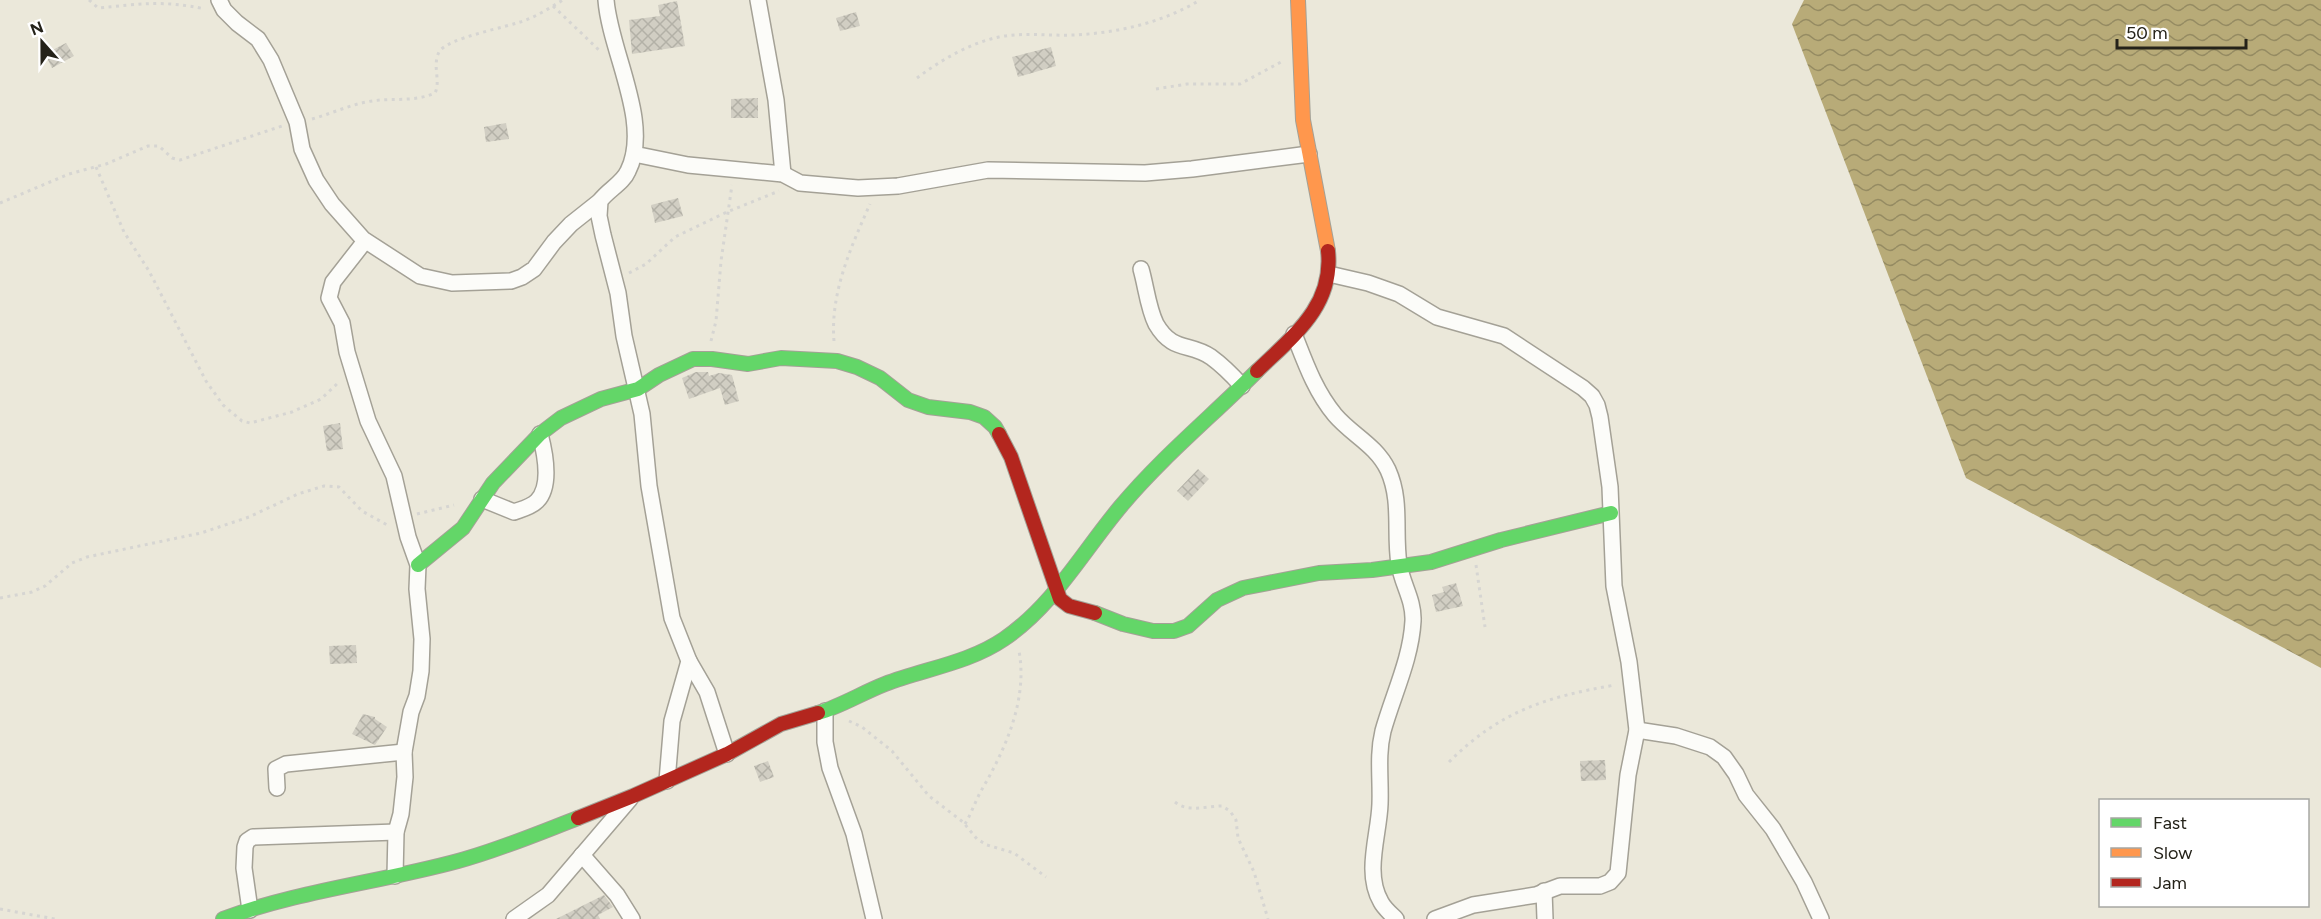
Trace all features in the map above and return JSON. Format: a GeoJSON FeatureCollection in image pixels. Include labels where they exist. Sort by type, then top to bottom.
{"type":"FeatureCollection","features":[{"type":"Feature","properties":{"kind":"street"},"geometry":{"type":"LineString","coordinates":[[219,0],[230,15],[258,39],[262,46],[284,87],[297,122],[302,148],[316,180],[332,204],[365,241],[420,276],[434,281],[452,283],[511,281],[529,273],[571,224],[600,201],[628,172],[634,154],[636,123],[609,24],[606,0]]}},
{"type":"Feature","properties":{"kind":"street"},"geometry":{"type":"LineString","coordinates":[[758,0],[776,100],[783,174]]}},
{"type":"Feature","properties":{"kind":"street"},"geometry":{"type":"LineString","coordinates":[[223,919],[250,910],[459,861],[509,845],[667,781],[727,754],[781,724],[825,716],[885,684],[972,656],[1026,622],[1056,591],[1144,480],[1242,386],[1313,313],[1329,274],[1328,247],[1302,109],[1298,0]]}},
{"type":"Feature","properties":{"kind":"street"},"geometry":{"type":"LineString","coordinates":[[634,154],[672,163],[732,171],[783,174],[800,183],[876,188],[988,170],[1145,172],[1192,169],[1309,154]]}},
{"type":"Feature","properties":{"kind":"street"},"geometry":{"type":"LineString","coordinates":[[600,201],[599,216],[615,281],[624,336],[638,389],[649,486],[672,618],[689,662],[707,692],[727,754]]}},
{"type":"Feature","properties":{"kind":"street"},"geometry":{"type":"LineString","coordinates":[[365,241],[333,282],[328,294],[332,307],[342,323],[347,352],[368,421],[394,476],[408,537],[418,565],[417,589],[422,639],[422,671],[411,712],[404,752],[404,795],[396,832],[395,876]]}},
{"type":"Feature","properties":{"kind":"street"},"geometry":{"type":"LineString","coordinates":[[1141,269],[1155,321],[1170,341],[1212,357],[1242,386]]}},
{"type":"Feature","properties":{"kind":"street"},"geometry":{"type":"LineString","coordinates":[[1329,274],[1400,294],[1437,317],[1504,336],[1583,388],[1592,396],[1599,411],[1610,487],[1614,586],[1637,730],[1628,775],[1616,876],[1600,886],[1560,886],[1536,895],[1473,905],[1435,919]]}},
{"type":"Feature","properties":{"kind":"street"},"geometry":{"type":"LineString","coordinates":[[1294,334],[1319,394],[1336,416],[1375,450],[1388,470],[1396,493],[1399,566],[1412,605],[1413,623],[1407,657],[1383,733],[1379,761],[1380,803],[1373,869],[1381,903],[1396,919]]}},
{"type":"Feature","properties":{"kind":"street"},"geometry":{"type":"LineString","coordinates":[[418,565],[463,528],[494,483],[540,434],[561,418],[601,399],[638,389],[667,370],[700,358],[748,364],[787,358],[837,361],[880,378],[908,400],[928,407],[970,412],[984,417],[994,427],[1011,457],[1056,591],[1062,601],[1073,608],[1092,612],[1123,624],[1165,632],[1188,626],[1207,606],[1243,588],[1319,573],[1372,570],[1431,562],[1611,513]]}},
{"type":"Feature","properties":{"kind":"street"},"geometry":{"type":"LineString","coordinates":[[481,502],[514,512],[536,502],[545,486],[540,434]]}},
{"type":"Feature","properties":{"kind":"street"},"geometry":{"type":"LineString","coordinates":[[667,781],[672,721],[689,662]]}},
{"type":"Feature","properties":{"kind":"street"},"geometry":{"type":"LineString","coordinates":[[825,716],[825,742],[830,768],[854,834],[874,919]]}},
{"type":"Feature","properties":{"kind":"street"},"geometry":{"type":"LineString","coordinates":[[1637,730],[1676,736],[1710,747],[1724,757],[1736,774],[1746,795],[1773,830],[1804,882],[1821,919]]}},
{"type":"Feature","properties":{"kind":"street"},"geometry":{"type":"LineString","coordinates":[[277,788],[276,769],[286,764],[404,752]]}},
{"type":"Feature","properties":{"kind":"street"},"geometry":{"type":"LineString","coordinates":[[514,919],[548,895],[633,796]]}},
{"type":"Feature","properties":{"kind":"street"},"geometry":{"type":"LineString","coordinates":[[250,910],[244,855],[247,841],[253,837],[396,832]]}},
{"type":"Feature","properties":{"kind":"street"},"geometry":{"type":"LineString","coordinates":[[582,855],[617,895],[632,919]]}},
{"type":"Feature","properties":{"kind":"street"},"geometry":{"type":"LineString","coordinates":[[1544,891],[1545,919]]}},
{"type":"Feature","properties":{"kind":"path"},"geometry":{"type":"LineString","coordinates":[[89,0],[98,8],[173,2],[230,15]]}},
{"type":"Feature","properties":{"kind":"path"},"geometry":{"type":"LineString","coordinates":[[553,0],[554,5],[590,42],[620,65]]}},
{"type":"Feature","properties":{"kind":"path"},"geometry":{"type":"LineString","coordinates":[[0,203],[69,174],[96,167],[152,145],[159,146],[172,158],[180,160],[368,101],[427,97],[435,93],[438,88],[435,69],[440,50],[445,46],[469,36],[524,21],[563,0]]}},
{"type":"Feature","properties":{"kind":"path"},"geometry":{"type":"LineString","coordinates":[[917,78],[952,55],[999,37],[1075,34],[1130,28],[1174,14],[1200,0]]}},
{"type":"Feature","properties":{"kind":"path"},"geometry":{"type":"LineString","coordinates":[[1156,89],[1186,84],[1240,84],[1301,50]]}},
{"type":"Feature","properties":{"kind":"path"},"geometry":{"type":"LineString","coordinates":[[96,167],[120,224],[132,247],[149,271],[206,381],[224,405],[242,421],[250,423],[292,412],[321,399],[340,382],[354,374]]}},
{"type":"Feature","properties":{"kind":"path"},"geometry":{"type":"LineString","coordinates":[[700,358],[710,343],[716,321],[732,171]]}},
{"type":"Feature","properties":{"kind":"path"},"geometry":{"type":"LineString","coordinates":[[615,281],[646,264],[675,237],[728,212],[800,183]]}},
{"type":"Feature","properties":{"kind":"path"},"geometry":{"type":"LineString","coordinates":[[837,361],[833,317],[840,282],[876,188]]}},
{"type":"Feature","properties":{"kind":"path"},"geometry":{"type":"LineString","coordinates":[[0,598],[32,592],[45,586],[72,563],[87,557],[201,533],[249,517],[298,494],[324,486],[339,488],[362,511],[408,537]]}},
{"type":"Feature","properties":{"kind":"path"},"geometry":{"type":"LineString","coordinates":[[404,518],[464,503],[481,502]]}},
{"type":"Feature","properties":{"kind":"path"},"geometry":{"type":"LineString","coordinates":[[1470,550],[1476,569],[1485,627]]}},
{"type":"Feature","properties":{"kind":"path"},"geometry":{"type":"LineString","coordinates":[[964,824],[1005,746],[1017,706],[1021,671],[1019,652],[1012,632]]}},
{"type":"Feature","properties":{"kind":"path"},"geometry":{"type":"LineString","coordinates":[[1449,762],[1469,742],[1522,708],[1580,692],[1631,682]]}},
{"type":"Feature","properties":{"kind":"path"},"geometry":{"type":"LineString","coordinates":[[825,716],[852,721],[862,727],[892,751],[929,796],[964,824],[982,843],[1014,853],[1046,877]]}},
{"type":"Feature","properties":{"kind":"path"},"geometry":{"type":"LineString","coordinates":[[1175,802],[1181,808],[1189,809],[1222,806],[1233,813],[1238,838],[1254,872],[1268,919]]}},
{"type":"Feature","properties":{"kind":"path"},"geometry":{"type":"LineString","coordinates":[[0,909],[55,919]]}},
{"type":"Feature","properties":{"kind":"water"},"geometry":{"type":"Polygon","coordinates":[[[1804,0],[2321,0],[2321,668],[1966,478],[1792,24],[1804,0]]]}},
{"type":"Feature","properties":{"kind":"building"},"geometry":{"type":"Polygon","coordinates":[[[677,1],[685,46],[632,54],[629,20],[660,16],[658,5],[677,1]]]}},
{"type":"Feature","properties":{"kind":"building"},"geometry":{"type":"Polygon","coordinates":[[[856,12],[860,26],[840,31],[836,18],[856,12]]]}},
{"type":"Feature","properties":{"kind":"building"},"geometry":{"type":"Polygon","coordinates":[[[66,43],[74,56],[52,68],[45,54],[66,43]]]}},
{"type":"Feature","properties":{"kind":"building"},"geometry":{"type":"Polygon","coordinates":[[[1051,47],[1056,66],[1018,77],[1012,57],[1051,47]]]}},
{"type":"Feature","properties":{"kind":"building"},"geometry":{"type":"Polygon","coordinates":[[[758,98],[758,118],[731,118],[731,99],[758,98]]]}},
{"type":"Feature","properties":{"kind":"building"},"geometry":{"type":"Polygon","coordinates":[[[506,123],[509,139],[486,142],[484,127],[506,123]]]}},
{"type":"Feature","properties":{"kind":"building"},"geometry":{"type":"Polygon","coordinates":[[[678,198],[683,216],[655,223],[651,205],[678,198]]]}},
{"type":"Feature","properties":{"kind":"building"},"geometry":{"type":"Polygon","coordinates":[[[696,372],[708,372],[709,376],[719,373],[732,375],[739,401],[725,405],[720,388],[689,399],[682,378],[696,372]]]}},
{"type":"Feature","properties":{"kind":"building"},"geometry":{"type":"Polygon","coordinates":[[[340,423],[343,449],[327,451],[323,426],[340,423]]]}},
{"type":"Feature","properties":{"kind":"building"},"geometry":{"type":"Polygon","coordinates":[[[1198,469],[1209,479],[1188,501],[1177,491],[1198,469]]]}},
{"type":"Feature","properties":{"kind":"building"},"geometry":{"type":"Polygon","coordinates":[[[1456,583],[1463,606],[1436,612],[1432,595],[1444,592],[1442,587],[1456,583]]]}},
{"type":"Feature","properties":{"kind":"building"},"geometry":{"type":"Polygon","coordinates":[[[356,645],[357,663],[330,664],[329,646],[356,645]]]}},
{"type":"Feature","properties":{"kind":"building"},"geometry":{"type":"Polygon","coordinates":[[[363,714],[375,717],[387,727],[375,745],[352,734],[363,714]]]}},
{"type":"Feature","properties":{"kind":"building"},"geometry":{"type":"Polygon","coordinates":[[[1605,760],[1606,780],[1581,781],[1580,761],[1605,760]]]}},
{"type":"Feature","properties":{"kind":"building"},"geometry":{"type":"Polygon","coordinates":[[[768,761],[774,777],[760,782],[754,766],[768,761]]]}},
{"type":"Feature","properties":{"kind":"building"},"geometry":{"type":"Polygon","coordinates":[[[604,895],[613,907],[598,915],[600,919],[556,919],[604,895]]]}},
{"type":"Feature","properties":{"kind":"traffic: fast"},"geometry":{"type":"LineString","coordinates":[[418,565],[463,528],[493,483],[540,434],[561,418],[601,399],[638,389],[659,375],[693,359],[748,364],[781,358],[837,361],[880,378],[908,400],[928,407],[970,412],[984,417],[999,434]]}},
{"type":"Feature","properties":{"kind":"traffic: fast"},"geometry":{"type":"LineString","coordinates":[[818,713],[885,684],[976,654],[1004,639],[1022,625],[1053,594],[1137,488],[1257,371]]}},
{"type":"Feature","properties":{"kind":"traffic: fast"},"geometry":{"type":"LineString","coordinates":[[1095,613],[1123,624],[1153,631],[1174,631],[1188,626],[1217,600],[1243,588],[1319,573],[1372,570],[1431,562],[1501,540],[1611,513]]}},
{"type":"Feature","properties":{"kind":"traffic: fast"},"geometry":{"type":"LineString","coordinates":[[223,919],[280,901],[458,861],[504,847],[578,818]]}},
{"type":"Feature","properties":{"kind":"traffic: slow"},"geometry":{"type":"LineString","coordinates":[[1298,0],[1303,120],[1328,251]]}},
{"type":"Feature","properties":{"kind":"traffic: jam"},"geometry":{"type":"LineString","coordinates":[[1257,371],[1297,332],[1318,304],[1328,271],[1328,251]]}},
{"type":"Feature","properties":{"kind":"traffic: jam"},"geometry":{"type":"LineString","coordinates":[[999,434],[1011,457],[1060,599],[1069,606],[1095,613]]}},
{"type":"Feature","properties":{"kind":"traffic: jam"},"geometry":{"type":"LineString","coordinates":[[578,818],[727,754],[781,724],[818,713]]}}]}
